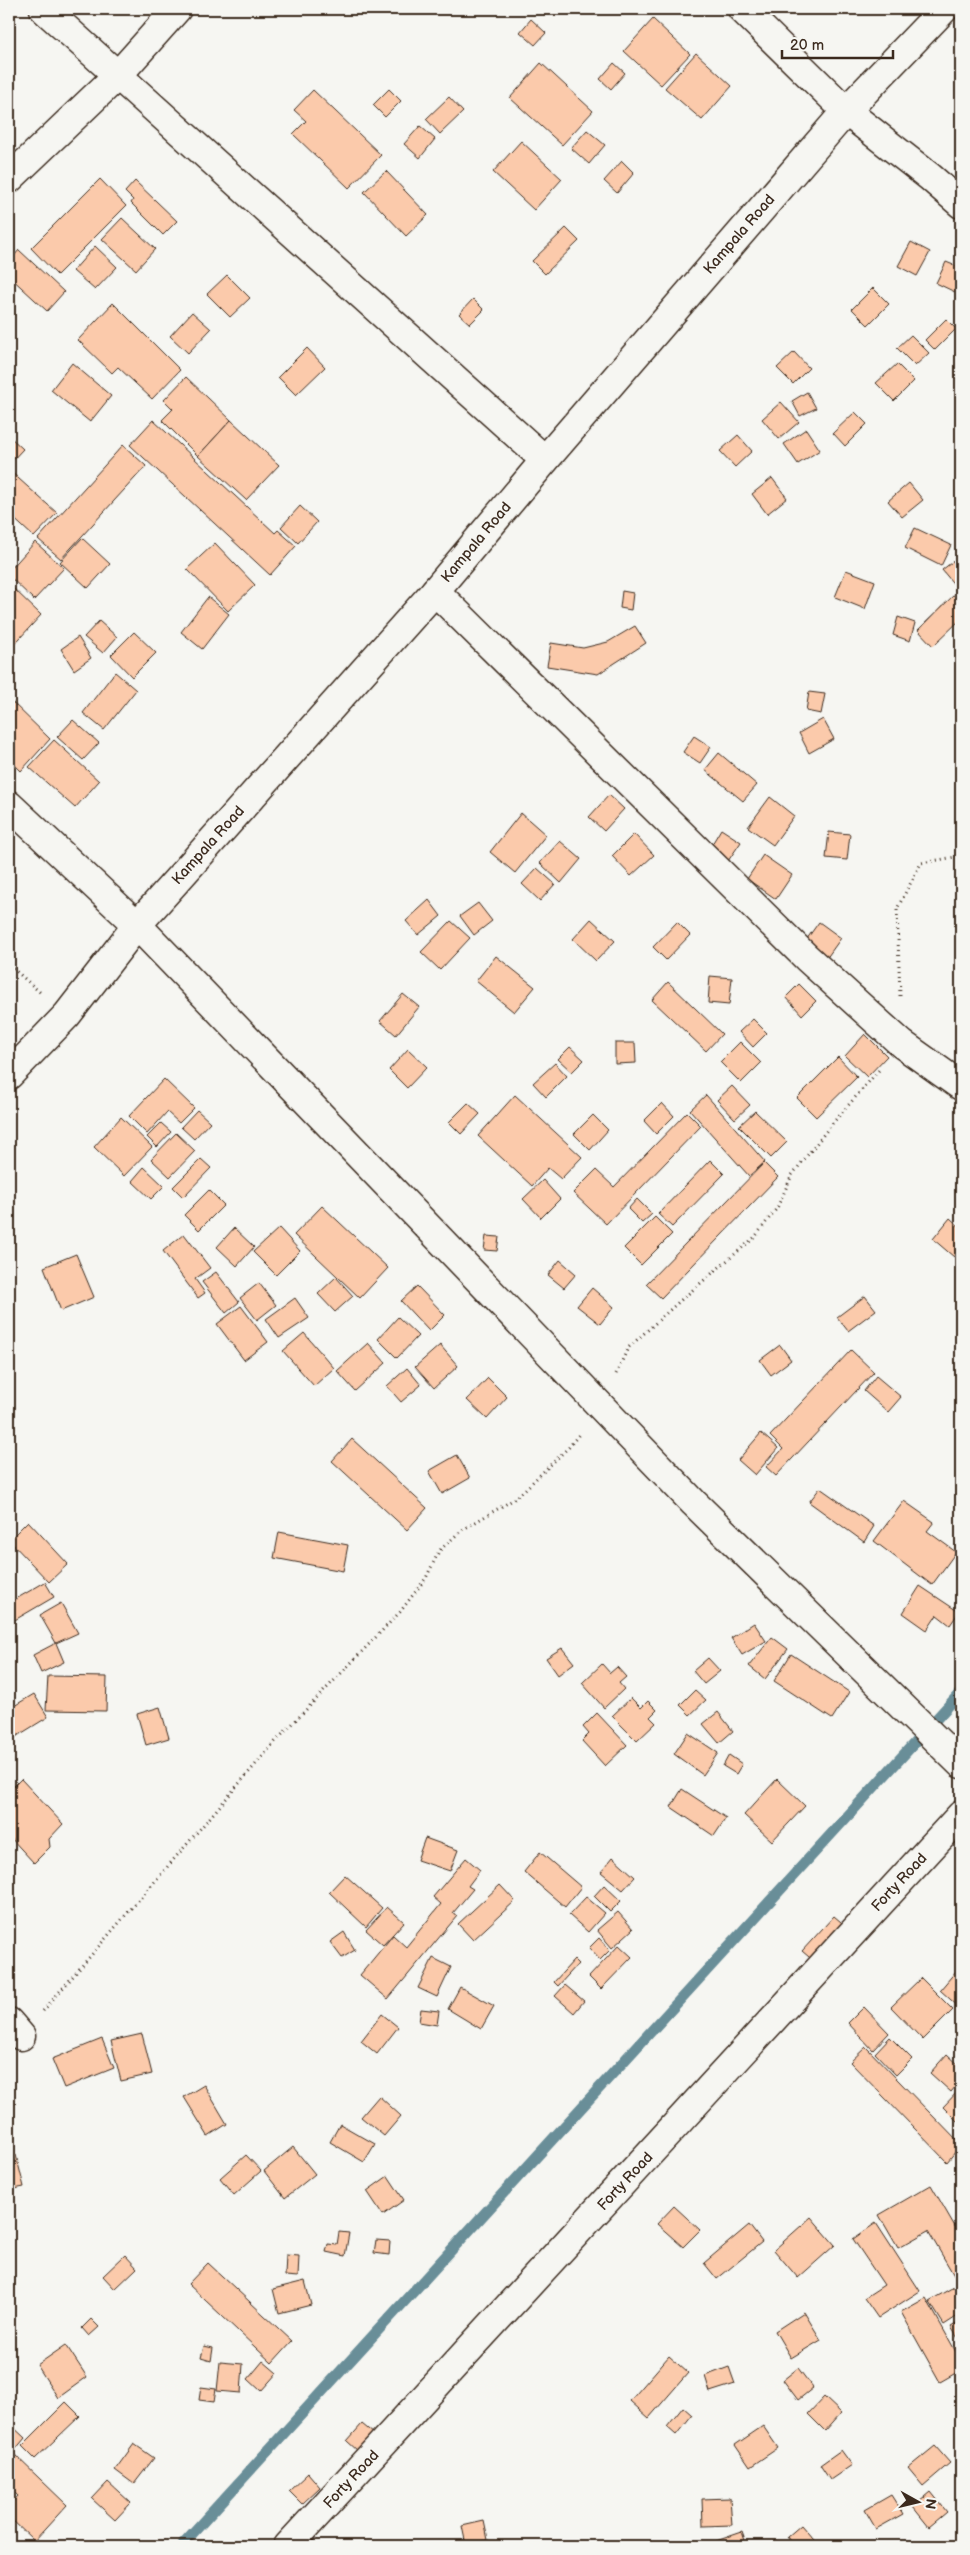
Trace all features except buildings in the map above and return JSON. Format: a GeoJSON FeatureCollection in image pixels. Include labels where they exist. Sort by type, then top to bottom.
{"type":"FeatureCollection","features":[{"type":"Feature","properties":{"kind":"street"},"geometry":{"type":"LineString","coordinates":[[44,9],[545,460]]}},
{"type":"Feature","properties":{"kind":"street"},"geometry":{"type":"LineString","coordinates":[[9,179],[118,75],[177,9]]}},
{"type":"Feature","properties":{"kind":"street"},"geometry":{"type":"LineString","coordinates":[[742,9],[846,110],[961,204]]}},
{"type":"Feature","properties":{"kind":"street","name":"Kampala Road"},"geometry":{"type":"LineString","coordinates":[[9,1075],[67,1015],[137,925],[435,591],[846,110],[944,9]]}},
{"type":"Feature","properties":{"kind":"street"},"geometry":{"type":"LineString","coordinates":[[435,591],[807,958],[902,1044],[961,1086]]}},
{"type":"Feature","properties":{"kind":"street"},"geometry":{"type":"LineString","coordinates":[[9,806],[137,925],[694,1503],[961,1764]]}},
{"type":"Feature","properties":{"kind":"street","name":"Forty Road"},"geometry":{"type":"LineString","coordinates":[[288,2546],[961,1815]]}},
{"type":"Feature","properties":{"kind":"path"},"geometry":{"type":"LineString","coordinates":[[15,2029],[275,1742],[400,1612],[426,1578],[439,1551],[462,1530],[516,1498],[568,1447],[600,1407],[628,1348],[682,1298],[755,1237],[776,1208],[792,1175],[831,1125],[902,1044],[897,909],[921,863],[961,856]]}},
{"type":"Feature","properties":{"kind":"path"},"geometry":{"type":"LineString","coordinates":[[9,966],[67,1015]]}},
{"type":"Feature","properties":{"kind":"waterway"},"geometry":{"type":"LineString","coordinates":[[181,2546],[961,1692]]}}]}
